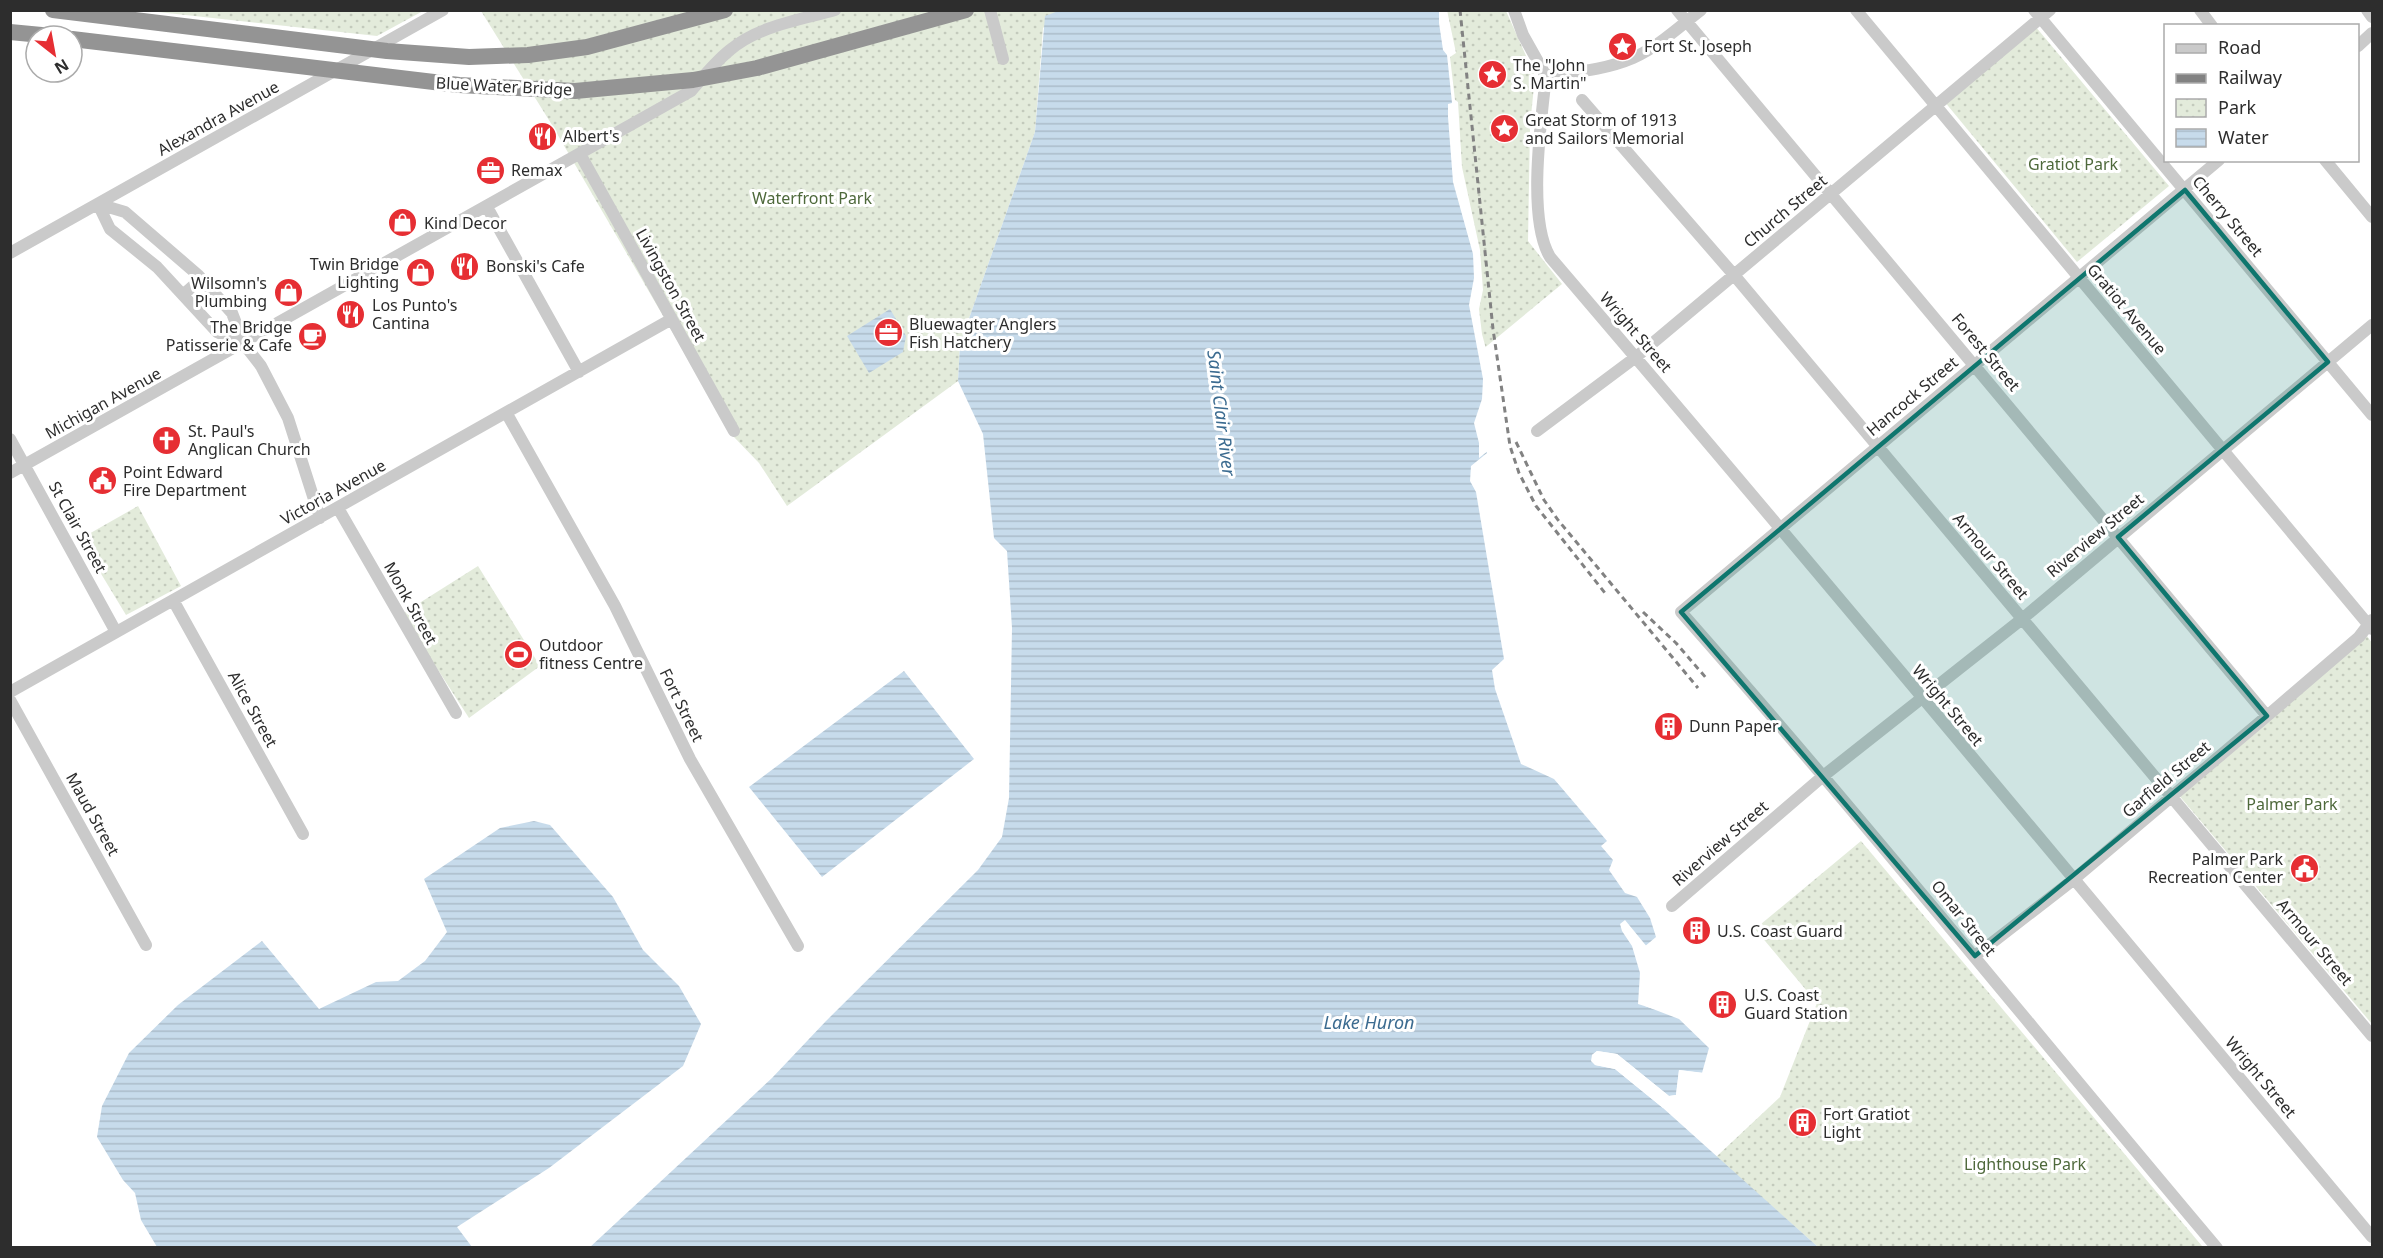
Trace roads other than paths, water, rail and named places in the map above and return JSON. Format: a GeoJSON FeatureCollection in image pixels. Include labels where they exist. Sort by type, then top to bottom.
{"type":"FeatureCollection","features":[{"type":"Feature","properties":{"kind":"highway","name":"Blue Water Bridge"},"geometry":{"type":"LineString","coordinates":[[54,10],[387,51],[469,57],[528,55],[587,46],[725,10]]}},
{"type":"Feature","properties":{"kind":"highway","name":"Blue Water Bridge"},"geometry":{"type":"LineString","coordinates":[[84,40],[459,85],[575,91],[693,80],[746,70],[966,10]]}},
{"type":"Feature","properties":{"kind":"street","name":"Alexandra Avenue"},"geometry":{"type":"LineString","coordinates":[[10,253],[442,10]]}},
{"type":"Feature","properties":{"kind":"street","name":"Michigan Avenue"},"geometry":{"type":"LineString","coordinates":[[10,473],[244,344],[691,91],[725,54],[749,38],[766,30],[835,10]]}},
{"type":"Feature","properties":{"kind":"street"},"geometry":{"type":"LineString","coordinates":[[990,10],[1003,59]]}},
{"type":"Feature","properties":{"kind":"street"},"geometry":{"type":"LineString","coordinates":[[1514,10],[1523,35],[1546,76],[1603,68],[1634,58],[1676,31],[1701,10]]}},
{"type":"Feature","properties":{"kind":"street","name":"Forest Street"},"geometry":{"type":"LineString","coordinates":[[1677,10],[2267,716]]}},
{"type":"Feature","properties":{"kind":"street","name":"Gratiot Avenue"},"geometry":{"type":"LineString","coordinates":[[1856,10],[2371,624]]}},
{"type":"Feature","properties":{"kind":"street"},"geometry":{"type":"LineString","coordinates":[[2200,10],[2210,24]]}},
{"type":"Feature","properties":{"kind":"street"},"geometry":{"type":"LineString","coordinates":[[2367,10],[2373,17]]}},
{"type":"Feature","properties":{"kind":"street","name":"Church Street"},"geometry":{"type":"LineString","coordinates":[[1537,431],[1636,357],[1936,106],[2042,13]]}},
{"type":"Feature","properties":{"kind":"street","name":"Cherry Street"},"geometry":{"type":"LineString","coordinates":[[2042,13],[2185,190],[2373,416]]}},
{"type":"Feature","properties":{"kind":"street"},"geometry":{"type":"LineString","coordinates":[[2359,45],[2373,33]]}},
{"type":"Feature","properties":{"kind":"street","name":"Wright Street"},"geometry":{"type":"LineString","coordinates":[[1546,76],[1538,179],[1541,242],[1545,249],[2373,1237]]}},
{"type":"Feature","properties":{"kind":"street","name":"Armour Street"},"geometry":{"type":"LineString","coordinates":[[1582,100],[1734,275],[2373,1036]]}},
{"type":"Feature","properties":{"kind":"street","name":"Livingston Street"},"geometry":{"type":"LineString","coordinates":[[580,154],[670,320],[734,431]]}},
{"type":"Feature","properties":{"kind":"street","name":"Hancock Street"},"geometry":{"type":"LineString","coordinates":[[1681,612],[2217,162]]}},
{"type":"Feature","properties":{"kind":"street"},"geometry":{"type":"LineString","coordinates":[[2327,162],[2373,217]]}},
{"type":"Feature","properties":{"kind":"street"},"geometry":{"type":"LineString","coordinates":[[98,204],[125,212],[163,243],[201,279],[232,314],[244,344],[261,366],[288,418],[320,518]]}},
{"type":"Feature","properties":{"kind":"street"},"geometry":{"type":"LineString","coordinates":[[98,204],[110,229],[146,257],[184,294],[217,332],[244,344]]}},
{"type":"Feature","properties":{"kind":"street"},"geometry":{"type":"LineString","coordinates":[[487,207],[579,372]]}},
{"type":"Feature","properties":{"kind":"street"},"geometry":{"type":"LineString","coordinates":[[146,257],[163,243]]}},
{"type":"Feature","properties":{"kind":"street"},"geometry":{"type":"LineString","coordinates":[[184,294],[201,279]]}},
{"type":"Feature","properties":{"kind":"street","name":"Victoria Avenue"},"geometry":{"type":"LineString","coordinates":[[10,692],[507,414],[670,320]]}},
{"type":"Feature","properties":{"kind":"street","name":"Riverview Street"},"geometry":{"type":"LineString","coordinates":[[1672,906],[1822,777],[2022,619],[2373,325]]}},
{"type":"Feature","properties":{"kind":"street","name":"Fort Street"},"geometry":{"type":"LineString","coordinates":[[507,414],[615,606],[690,759],[798,946]]}},
{"type":"Feature","properties":{"kind":"street","name":"St Clair Street"},"geometry":{"type":"LineString","coordinates":[[10,439],[116,632]]}},
{"type":"Feature","properties":{"kind":"street","name":"Monk Street"},"geometry":{"type":"LineString","coordinates":[[338,508],[456,713]]}},
{"type":"Feature","properties":{"kind":"street","name":"Alice Street"},"geometry":{"type":"LineString","coordinates":[[173,600],[303,834]]}},
{"type":"Feature","properties":{"kind":"street","name":"Omar Street"},"geometry":{"type":"LineString","coordinates":[[1681,612],[1975,956],[2217,1248]]}},
{"type":"Feature","properties":{"kind":"street","name":"Garfield Street"},"geometry":{"type":"LineString","coordinates":[[1975,956],[2073,879],[2267,716],[2371,624]]}},
{"type":"Feature","properties":{"kind":"street","name":"Maud Street"},"geometry":{"type":"LineString","coordinates":[[10,700],[146,945]]}},
{"type":"Feature","properties":{"kind":"water"},"geometry":{"type":"Polygon","coordinates":[[[1061,10],[1444,11],[1459,167],[1477,250],[1476,309],[1487,405],[1487,453],[1471,466],[1470,481],[1476,492],[1504,659],[1492,670],[1495,689],[1521,764],[1554,779],[1607,841],[1601,846],[1613,860],[1609,870],[1625,893],[1637,897],[1650,918],[1656,937],[1644,947],[1645,1006],[1679,1019],[1709,1048],[1702,1073],[1679,1070],[1676,1095],[1669,1096],[1617,1054],[1597,1051],[1592,1055],[1595,1065],[1615,1069],[1663,1108],[1818,1247],[589,1248],[772,1078],[978,870],[1002,837],[1009,798],[1012,628],[1007,551],[994,538],[983,434],[958,381],[960,344],[1035,132],[1045,16],[1061,10]]]}},
{"type":"Feature","properties":{"kind":"water"},"geometry":{"type":"Polygon","coordinates":[[[890,309],[906,336],[903,352],[869,373],[847,336],[890,309]]]}},
{"type":"Feature","properties":{"kind":"water"},"geometry":{"type":"Polygon","coordinates":[[[904,671],[974,759],[822,877],[749,787],[904,671]]]}},
{"type":"Feature","properties":{"kind":"water"},"geometry":{"type":"Polygon","coordinates":[[[534,821],[550,825],[613,897],[643,950],[679,986],[701,1024],[683,1066],[549,1168],[457,1227],[472,1247],[157,1247],[141,1220],[135,1193],[123,1180],[97,1137],[102,1106],[129,1053],[178,1005],[262,941],[319,1009],[376,982],[398,981],[425,961],[447,932],[424,879],[500,828],[534,821]]]}},
{"type":"Feature","properties":{"kind":"railway"},"geometry":{"type":"LineString","coordinates":[[1460,10],[1493,329],[1510,446],[1519,473],[1536,506],[1605,593]]}},
{"type":"Feature","properties":{"kind":"railway"},"geometry":{"type":"LineString","coordinates":[[1516,442],[1544,500],[1558,520],[1698,688]]}},
{"type":"Feature","properties":{"kind":"railway"},"geometry":{"type":"LineString","coordinates":[[1643,612],[1676,643],[1707,679]]}},
{"type":"Feature","properties":{"kind":"place","name":"Fort St. Joseph"},"geometry":{"type":"Point","coordinates":[1623,46]}},
{"type":"Feature","properties":{"kind":"place","name":"The \"John S. Martin\""},"geometry":{"type":"Point","coordinates":[1492,74]}},
{"type":"Feature","properties":{"kind":"place","name":"Great Storm of 1913 and Sailors Memorial"},"geometry":{"type":"Point","coordinates":[1504,129]}},
{"type":"Feature","properties":{"kind":"place","name":"Albert's"},"geometry":{"type":"Point","coordinates":[542,136]}},
{"type":"Feature","properties":{"kind":"place","name":"Remax"},"geometry":{"type":"Point","coordinates":[490,170]}},
{"type":"Feature","properties":{"kind":"place","name":"Kind Decor"},"geometry":{"type":"Point","coordinates":[403,223]}},
{"type":"Feature","properties":{"kind":"place","name":"Bonski's Cafe"},"geometry":{"type":"Point","coordinates":[465,266]}},
{"type":"Feature","properties":{"kind":"place","name":"Twin Bridge Lighting"},"geometry":{"type":"Point","coordinates":[420,273]}},
{"type":"Feature","properties":{"kind":"place","name":"Wilsomn's Plumbing"},"geometry":{"type":"Point","coordinates":[288,292]}},
{"type":"Feature","properties":{"kind":"place","name":"Los Punto's Cantina"},"geometry":{"type":"Point","coordinates":[351,314]}},
{"type":"Feature","properties":{"kind":"place","name":"Bluewagter Anglers Fish Hatchery"},"geometry":{"type":"Point","coordinates":[888,333]}},
{"type":"Feature","properties":{"kind":"place","name":"The Bridge Patisserie & Cafe"},"geometry":{"type":"Point","coordinates":[313,336]}},
{"type":"Feature","properties":{"kind":"place","name":"St. Paul's Anglican Church"},"geometry":{"type":"Point","coordinates":[167,440]}},
{"type":"Feature","properties":{"kind":"place","name":"Point Edward Fire Department"},"geometry":{"type":"Point","coordinates":[102,481]}},
{"type":"Feature","properties":{"kind":"place","name":"Outdoor fitness Centre"},"geometry":{"type":"Point","coordinates":[518,654]}},
{"type":"Feature","properties":{"kind":"place","name":"Dunn Paper"},"geometry":{"type":"Point","coordinates":[1668,726]}},
{"type":"Feature","properties":{"kind":"place","name":"Palmer Park Recreation Center"},"geometry":{"type":"Point","coordinates":[2304,868]}},
{"type":"Feature","properties":{"kind":"place","name":"U.S. Coast Guard"},"geometry":{"type":"Point","coordinates":[1696,931]}},
{"type":"Feature","properties":{"kind":"place","name":"U.S. Coast Guard Station"},"geometry":{"type":"Point","coordinates":[1723,1004]}},
{"type":"Feature","properties":{"kind":"place","name":"Fort Gratiot Light"},"geometry":{"type":"Point","coordinates":[1802,1123]}},
{"type":"Feature","properties":{"kind":"park label","name":"Gratiot Park"},"geometry":{"type":"Point","coordinates":[2073,164]}},
{"type":"Feature","properties":{"kind":"park label","name":"Waterfront Park"},"geometry":{"type":"Point","coordinates":[812,198]}},
{"type":"Feature","properties":{"kind":"park label","name":"Palmer Park"},"geometry":{"type":"Point","coordinates":[2292,804]}},
{"type":"Feature","properties":{"kind":"park label","name":"Lighthouse Park"},"geometry":{"type":"Point","coordinates":[2025,1164]}},
{"type":"Feature","properties":{"kind":"water label","name":"Saint Clair River"},"geometry":{"type":"Point","coordinates":[1221,413]}},
{"type":"Feature","properties":{"kind":"water label","name":"Lake Huron"},"geometry":{"type":"Point","coordinates":[1369,1023]}}]}
